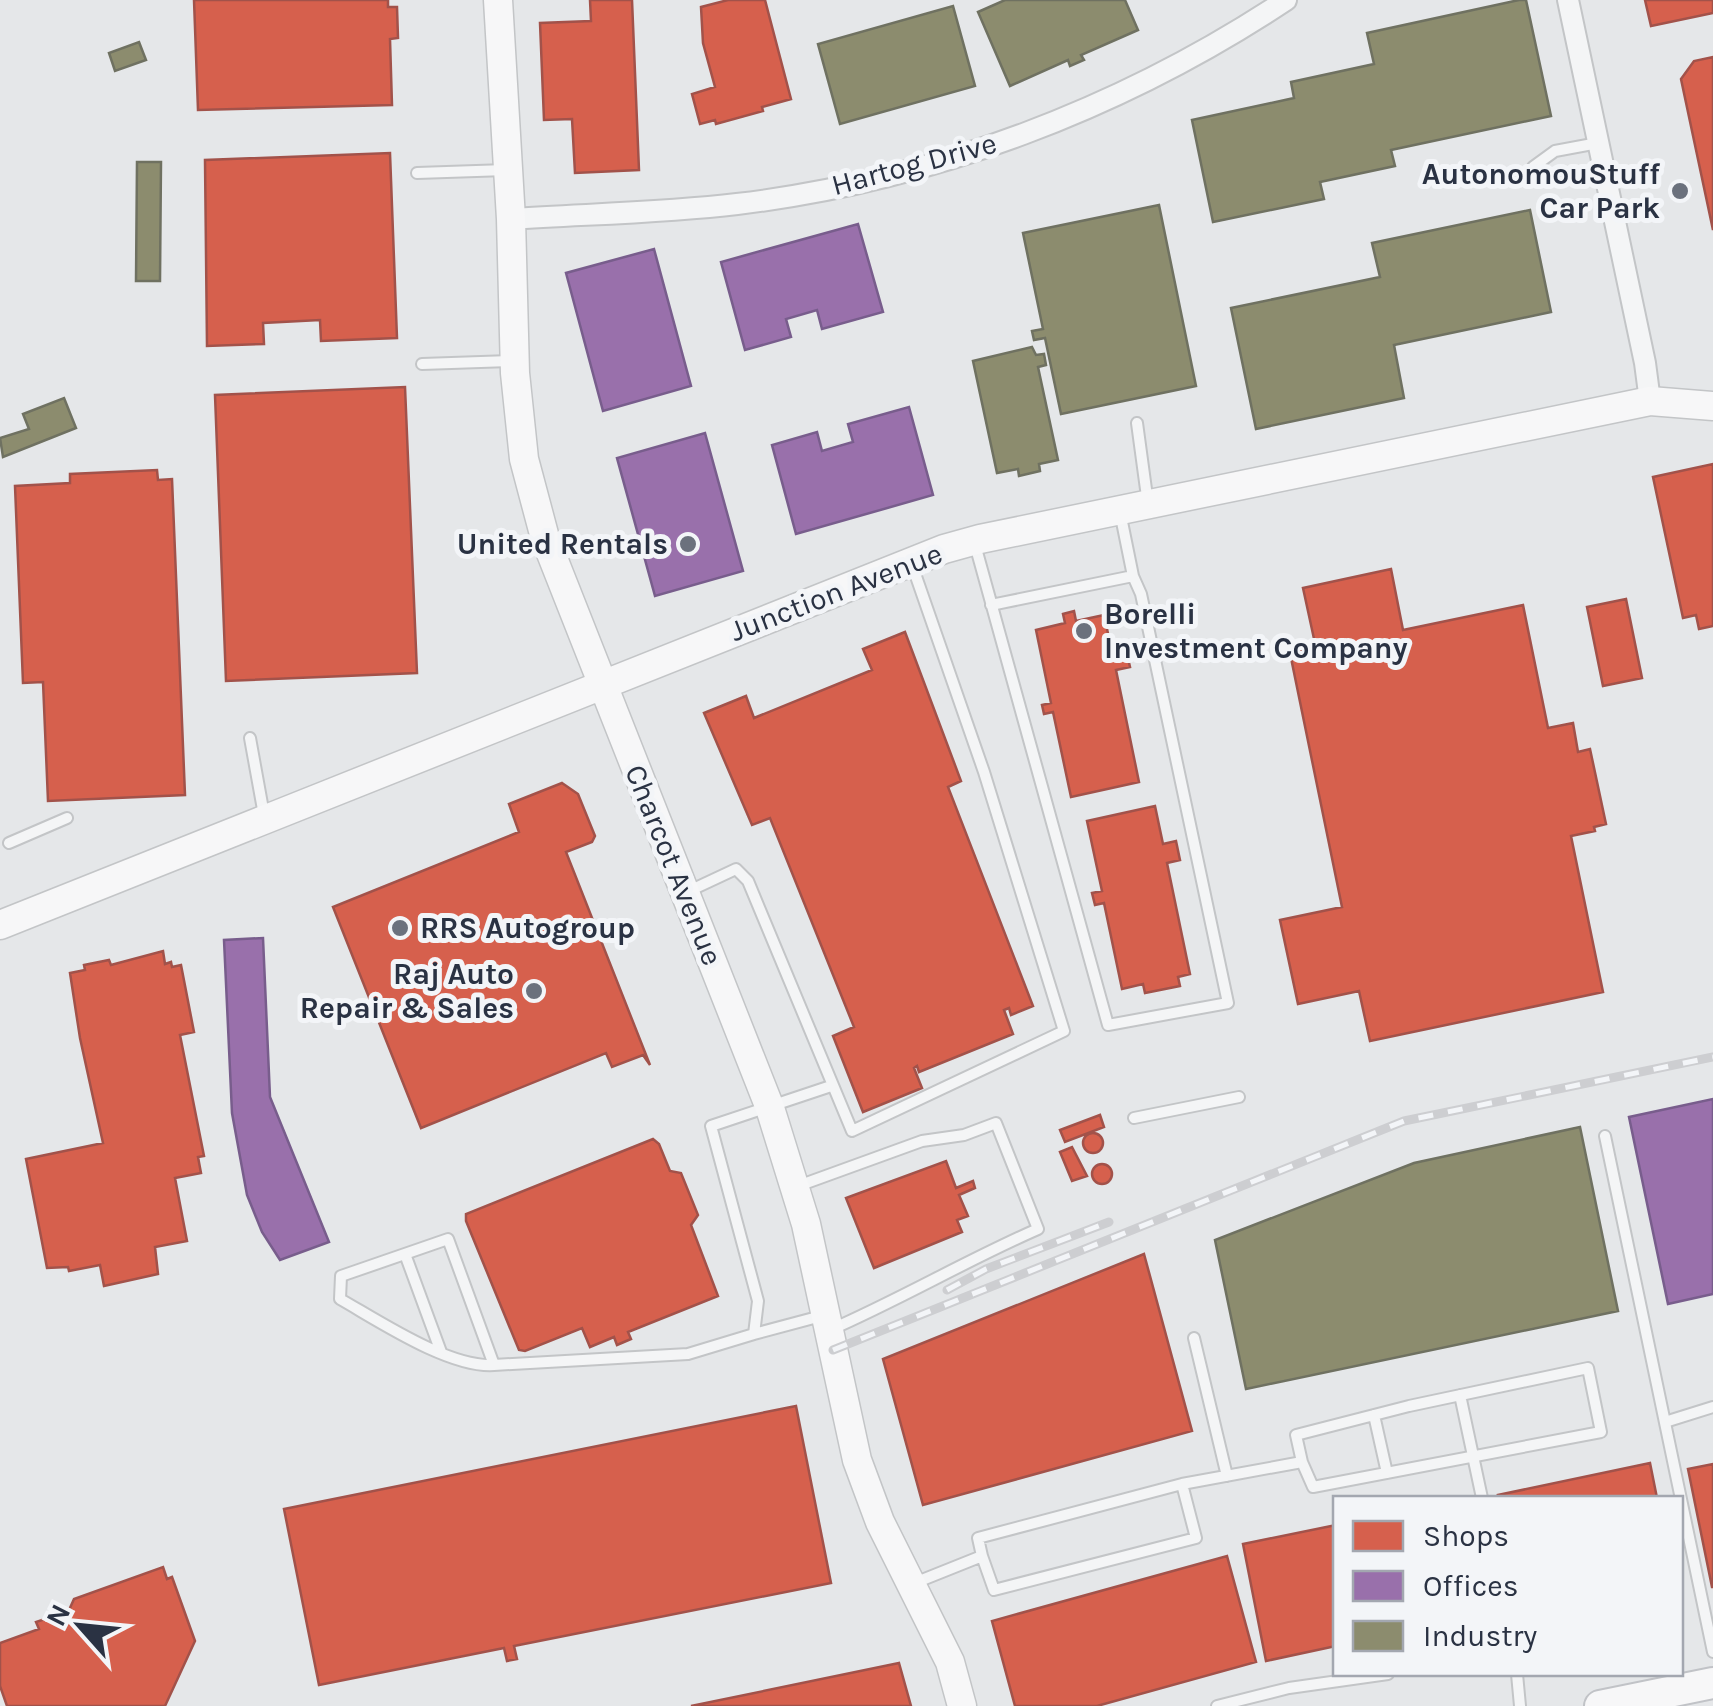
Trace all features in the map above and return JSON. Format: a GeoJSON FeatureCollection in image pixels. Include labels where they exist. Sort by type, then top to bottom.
{"type":"FeatureCollection","features":[{"type":"Feature","properties":{"kind":"main road"},"geometry":{"type":"LineString","coordinates":[[1600,1706],[1713,1683]]}},
{"type":"Feature","properties":{"kind":"street","name":"Charcot Avenue"},"geometry":{"type":"LineString","coordinates":[[498,0],[511,220],[514,361],[524,459],[545,538],[770,1108],[795,1187],[857,1460],[880,1522],[950,1662],[962,1706]]}},
{"type":"Feature","properties":{"kind":"street","name":"Hartog Drive"},"geometry":{"type":"LineString","coordinates":[[511,220],[742,204],[840,186],[948,159],[1086,109],[1176,66],[1286,0]]}},
{"type":"Feature","properties":{"kind":"street"},"geometry":{"type":"LineString","coordinates":[[1568,0],[1650,402]]}},
{"type":"Feature","properties":{"kind":"street","name":"Junction Avenue"},"geometry":{"type":"LineString","coordinates":[[0,925],[911,561],[974,541],[1650,402],[1713,406]]}},
{"type":"Feature","properties":{"kind":"lane"},"geometry":{"type":"LineString","coordinates":[[1533,167],[1555,152],[1598,143]]}},
{"type":"Feature","properties":{"kind":"lane"},"geometry":{"type":"LineString","coordinates":[[418,173],[508,170]]}},
{"type":"Feature","properties":{"kind":"lane"},"geometry":{"type":"LineString","coordinates":[[422,364],[514,361]]}},
{"type":"Feature","properties":{"kind":"lane"},"geometry":{"type":"LineString","coordinates":[[1137,424],[1148,505]]}},
{"type":"Feature","properties":{"kind":"lane"},"geometry":{"type":"LineString","coordinates":[[974,541],[1108,1026],[1228,1003],[1120,511]]}},
{"type":"Feature","properties":{"kind":"lane"},"geometry":{"type":"LineString","coordinates":[[686,893],[736,869],[748,881],[852,1131],[1064,1031],[984,772],[911,561]]}},
{"type":"Feature","properties":{"kind":"lane"},"geometry":{"type":"LineString","coordinates":[[992,605],[1133,576]]}},
{"type":"Feature","properties":{"kind":"lane"},"geometry":{"type":"LineString","coordinates":[[250,738],[264,818]]}},
{"type":"Feature","properties":{"kind":"lane"},"geometry":{"type":"LineString","coordinates":[[8,843],[67,818]]}},
{"type":"Feature","properties":{"kind":"lane"},"geometry":{"type":"LineString","coordinates":[[754,1334],[758,1301],[711,1126],[832,1086]]}},
{"type":"Feature","properties":{"kind":"lane"},"geometry":{"type":"LineString","coordinates":[[1134,1118],[1240,1098]]}},
{"type":"Feature","properties":{"kind":"lane"},"geometry":{"type":"LineString","coordinates":[[494,1365],[448,1239],[341,1276],[340,1299],[440,1352],[482,1366],[688,1354],[754,1334],[828,1323],[878,1309],[979,1255],[1038,1229],[996,1123],[964,1136],[922,1141],[795,1187]]}},
{"type":"Feature","properties":{"kind":"lane"},"geometry":{"type":"LineString","coordinates":[[1605,1136],[1682,1496]]}},
{"type":"Feature","properties":{"kind":"lane"},"geometry":{"type":"LineString","coordinates":[[405,1254],[440,1352]]}},
{"type":"Feature","properties":{"kind":"lane"},"geometry":{"type":"LineString","coordinates":[[1194,1338],[1228,1476]]}},
{"type":"Feature","properties":{"kind":"lane"},"geometry":{"type":"LineString","coordinates":[[1588,1368],[1601,1432],[1313,1486],[1296,1436],[1374,1415],[1588,1368]]}},
{"type":"Feature","properties":{"kind":"lane"},"geometry":{"type":"LineString","coordinates":[[1460,1396],[1482,1496]]}},
{"type":"Feature","properties":{"kind":"lane"},"geometry":{"type":"LineString","coordinates":[[1665,1422],[1713,1407]]}},
{"type":"Feature","properties":{"kind":"lane"},"geometry":{"type":"LineString","coordinates":[[1374,1415],[1387,1473]]}},
{"type":"Feature","properties":{"kind":"lane"},"geometry":{"type":"LineString","coordinates":[[1182,1484],[1196,1538],[994,1590],[978,1538],[1182,1484],[1302,1462]]}},
{"type":"Feature","properties":{"kind":"lane"},"geometry":{"type":"LineString","coordinates":[[1683,1500],[1710,1618],[1713,1652]]}},
{"type":"Feature","properties":{"kind":"lane"},"geometry":{"type":"LineString","coordinates":[[911,1585],[982,1556]]}},
{"type":"Feature","properties":{"kind":"lane"},"geometry":{"type":"LineString","coordinates":[[1217,1706],[1289,1688],[1374,1676]]}},
{"type":"Feature","properties":{"kind":"lane"},"geometry":{"type":"LineString","coordinates":[[1517,1676],[1520,1706]]}},
{"type":"Feature","properties":{"kind":"building: Shops"},"geometry":{"type":"Polygon","coordinates":[[[194,0],[388,0],[388,7],[397,7],[398,38],[390,39],[392,105],[198,110],[194,0]]]}},
{"type":"Feature","properties":{"kind":"building: Shops"},"geometry":{"type":"Polygon","coordinates":[[[590,0],[632,0],[639,170],[575,173],[572,119],[544,120],[540,23],[591,21],[590,0]]]}},
{"type":"Feature","properties":{"kind":"building: Shops"},"geometry":{"type":"Polygon","coordinates":[[[728,0],[765,0],[791,99],[716,124],[715,120],[700,124],[692,94],[715,87],[703,43],[701,7],[728,0]]]}},
{"type":"Feature","properties":{"kind":"building: Shops"},"geometry":{"type":"Polygon","coordinates":[[[1645,0],[1713,0],[1713,13],[1651,26],[1645,0]]]}},
{"type":"Feature","properties":{"kind":"building: Shops"},"geometry":{"type":"Polygon","coordinates":[[[1713,57],[1713,230],[1681,79],[1694,61],[1713,57]]]}},
{"type":"Feature","properties":{"kind":"building: Shops"},"geometry":{"type":"Polygon","coordinates":[[[390,153],[397,338],[321,341],[320,320],[263,323],[264,344],[207,346],[205,160],[390,153]]]}},
{"type":"Feature","properties":{"kind":"building: Shops"},"geometry":{"type":"Polygon","coordinates":[[[405,387],[417,673],[226,681],[215,395],[405,387]]]}},
{"type":"Feature","properties":{"kind":"building: Shops"},"geometry":{"type":"Polygon","coordinates":[[[1713,464],[1713,626],[1699,629],[1696,615],[1683,618],[1653,477],[1713,464]]]}},
{"type":"Feature","properties":{"kind":"building: Shops"},"geometry":{"type":"Polygon","coordinates":[[[157,470],[158,480],[172,479],[185,795],[48,801],[43,682],[23,683],[15,486],[70,483],[70,474],[157,470]]]}},
{"type":"Feature","properties":{"kind":"building: Shops"},"geometry":{"type":"Polygon","coordinates":[[[1391,569],[1403,630],[1523,605],[1548,728],[1573,723],[1578,752],[1590,749],[1606,824],[1594,827],[1595,831],[1571,836],[1603,992],[1370,1041],[1359,991],[1298,1004],[1280,920],[1342,907],[1290,653],[1316,648],[1303,588],[1391,569]]]}},
{"type":"Feature","properties":{"kind":"building: Shops"},"geometry":{"type":"Polygon","coordinates":[[[1626,599],[1642,678],[1603,686],[1587,607],[1626,599]]]}},
{"type":"Feature","properties":{"kind":"building: Shops"},"geometry":{"type":"Polygon","coordinates":[[[1074,611],[1076,621],[1104,615],[1112,652],[1126,649],[1130,667],[1116,670],[1139,782],[1071,797],[1053,712],[1044,714],[1042,705],[1051,703],[1036,630],[1065,623],[1063,614],[1074,611]]]}},
{"type":"Feature","properties":{"kind":"building: Shops"},"geometry":{"type":"Polygon","coordinates":[[[905,632],[961,781],[948,787],[1033,1006],[1011,1015],[1009,1008],[1004,1010],[1013,1034],[919,1072],[917,1066],[914,1068],[922,1088],[863,1112],[833,1036],[854,1027],[770,818],[752,825],[704,713],[746,696],[754,718],[872,670],[863,649],[905,632]]]}},
{"type":"Feature","properties":{"kind":"building: Shops"},"geometry":{"type":"Polygon","coordinates":[[[562,783],[578,794],[595,836],[592,842],[566,852],[650,1065],[643,1055],[612,1067],[606,1053],[421,1128],[333,907],[519,832],[509,804],[562,783]]]}},
{"type":"Feature","properties":{"kind":"building: Shops"},"geometry":{"type":"Polygon","coordinates":[[[1155,806],[1163,844],[1176,841],[1180,860],[1167,863],[1190,974],[1178,977],[1180,986],[1145,993],[1143,984],[1122,989],[1104,903],[1095,905],[1092,893],[1102,891],[1087,821],[1155,806]]]}},
{"type":"Feature","properties":{"kind":"building: Shops"},"geometry":{"type":"Polygon","coordinates":[[[163,951],[165,964],[181,965],[194,1032],[180,1035],[204,1156],[198,1157],[201,1173],[175,1178],[187,1241],[155,1247],[158,1274],[104,1286],[100,1265],[69,1271],[68,1267],[47,1268],[26,1159],[103,1143],[70,973],[85,970],[84,965],[109,960],[111,965],[163,951]]]}},
{"type":"Feature","properties":{"kind":"building: Shops"},"geometry":{"type":"Polygon","coordinates":[[[1100,1115],[1104,1127],[1065,1142],[1060,1130],[1100,1115]]]}},
{"type":"Feature","properties":{"kind":"building: Shops"},"geometry":{"type":"Polygon","coordinates":[[[1089,1133],[1097,1133],[1103,1143],[1097,1153],[1089,1153],[1083,1147],[1083,1139],[1089,1133]]]}},
{"type":"Feature","properties":{"kind":"building: Shops"},"geometry":{"type":"Polygon","coordinates":[[[653,1139],[670,1171],[681,1173],[698,1215],[691,1225],[718,1296],[628,1332],[631,1339],[617,1345],[614,1337],[590,1347],[582,1328],[519,1350],[466,1214],[653,1139]]]}},
{"type":"Feature","properties":{"kind":"building: Shops"},"geometry":{"type":"Polygon","coordinates":[[[1072,1147],[1087,1176],[1072,1181],[1060,1152],[1072,1147]]]}},
{"type":"Feature","properties":{"kind":"building: Shops"},"geometry":{"type":"Polygon","coordinates":[[[946,1161],[956,1188],[973,1181],[975,1188],[959,1195],[968,1216],[957,1220],[962,1232],[874,1268],[846,1198],[946,1161]]]}},
{"type":"Feature","properties":{"kind":"building: Shops"},"geometry":{"type":"Polygon","coordinates":[[[1102,1164],[1112,1174],[1102,1184],[1092,1174],[1102,1164]]]}},
{"type":"Feature","properties":{"kind":"building: Shops"},"geometry":{"type":"Polygon","coordinates":[[[1144,1254],[1192,1431],[923,1505],[883,1359],[1144,1254]]]}},
{"type":"Feature","properties":{"kind":"building: Shops"},"geometry":{"type":"Polygon","coordinates":[[[796,1406],[831,1583],[514,1646],[517,1659],[507,1661],[504,1648],[319,1685],[284,1509],[796,1406]]]}},
{"type":"Feature","properties":{"kind":"building: Shops"},"geometry":{"type":"Polygon","coordinates":[[[1650,1463],[1657,1496],[1498,1496],[1650,1463]]]}},
{"type":"Feature","properties":{"kind":"building: Shops"},"geometry":{"type":"Polygon","coordinates":[[[1713,1464],[1713,1587],[1712,1587],[1688,1469],[1713,1464]]]}},
{"type":"Feature","properties":{"kind":"building: Shops"},"geometry":{"type":"Polygon","coordinates":[[[1333,1526],[1333,1647],[1266,1661],[1243,1544],[1333,1526]]]}},
{"type":"Feature","properties":{"kind":"building: Shops"},"geometry":{"type":"Polygon","coordinates":[[[1227,1556],[1256,1662],[1097,1706],[1015,1706],[992,1621],[1227,1556]]]}},
{"type":"Feature","properties":{"kind":"building: Shops"},"geometry":{"type":"Polygon","coordinates":[[[163,1567],[167,1579],[172,1577],[195,1641],[165,1706],[7,1706],[0,1686],[0,1643],[39,1629],[36,1622],[51,1617],[54,1623],[65,1619],[74,1599],[163,1567]]]}},
{"type":"Feature","properties":{"kind":"building: Shops"},"geometry":{"type":"Polygon","coordinates":[[[899,1663],[911,1706],[691,1706],[899,1663]]]}},
{"type":"Feature","properties":{"kind":"building: Offices"},"geometry":{"type":"Polygon","coordinates":[[[858,224],[883,312],[822,329],[817,310],[786,319],[791,337],[745,350],[721,262],[858,224]]]}},
{"type":"Feature","properties":{"kind":"building: Offices"},"geometry":{"type":"Polygon","coordinates":[[[654,249],[691,386],[603,411],[566,273],[654,249]]]}},
{"type":"Feature","properties":{"kind":"building: Offices"},"geometry":{"type":"Polygon","coordinates":[[[909,407],[933,495],[796,534],[772,445],[817,432],[822,451],[853,442],[848,424],[909,407]]]}},
{"type":"Feature","properties":{"kind":"building: Offices"},"geometry":{"type":"Polygon","coordinates":[[[705,433],[743,571],[655,596],[617,458],[705,433]]]}},
{"type":"Feature","properties":{"kind":"building: Offices"},"geometry":{"type":"Polygon","coordinates":[[[263,938],[270,1097],[329,1242],[280,1260],[262,1232],[247,1195],[232,1113],[224,940],[263,938]]]}},
{"type":"Feature","properties":{"kind":"building: Offices"},"geometry":{"type":"Polygon","coordinates":[[[1713,1099],[1713,1294],[1668,1304],[1629,1117],[1713,1099]]]}},
{"type":"Feature","properties":{"kind":"building: Industry"},"geometry":{"type":"Polygon","coordinates":[[[1005,0],[1125,0],[1138,30],[1081,55],[1084,60],[1070,66],[1068,60],[1010,86],[978,12],[1005,0]]]}},
{"type":"Feature","properties":{"kind":"building: Industry"},"geometry":{"type":"Polygon","coordinates":[[[1526,0],[1551,116],[1391,150],[1395,166],[1320,182],[1324,199],[1213,222],[1192,120],[1294,98],[1291,82],[1374,64],[1367,33],[1526,0]]]}},
{"type":"Feature","properties":{"kind":"building: Industry"},"geometry":{"type":"Polygon","coordinates":[[[953,6],[975,86],[840,124],[818,44],[953,6]]]}},
{"type":"Feature","properties":{"kind":"building: Industry"},"geometry":{"type":"Polygon","coordinates":[[[139,42],[146,60],[115,71],[109,53],[139,42]]]}},
{"type":"Feature","properties":{"kind":"building: Industry"},"geometry":{"type":"Polygon","coordinates":[[[137,162],[161,162],[160,281],[136,281],[137,162]]]}},
{"type":"Feature","properties":{"kind":"building: Industry"},"geometry":{"type":"Polygon","coordinates":[[[1159,205],[1196,386],[1061,414],[1045,338],[1034,340],[1032,331],[1043,329],[1023,233],[1159,205]]]}},
{"type":"Feature","properties":{"kind":"building: Industry"},"geometry":{"type":"Polygon","coordinates":[[[1530,210],[1551,312],[1394,345],[1404,398],[1256,429],[1231,308],[1380,277],[1372,243],[1530,210]]]}},
{"type":"Feature","properties":{"kind":"building: Industry"},"geometry":{"type":"Polygon","coordinates":[[[1032,347],[1036,355],[1044,354],[1046,365],[1038,367],[1058,460],[1039,464],[1040,471],[1019,476],[1018,469],[997,473],[973,361],[1032,347]]]}},
{"type":"Feature","properties":{"kind":"building: Industry"},"geometry":{"type":"Polygon","coordinates":[[[64,398],[76,428],[3,457],[0,438],[29,429],[23,414],[64,398]]]}},
{"type":"Feature","properties":{"kind":"building: Industry"},"geometry":{"type":"Polygon","coordinates":[[[1580,1127],[1618,1311],[1246,1389],[1215,1240],[1414,1163],[1580,1127]]]}},
{"type":"Feature","properties":{"kind":"railway"},"geometry":{"type":"LineString","coordinates":[[833,1350],[1404,1121],[1713,1057]]}},
{"type":"Feature","properties":{"kind":"railway"},"geometry":{"type":"LineString","coordinates":[[947,1290],[986,1269],[1109,1222]]}},
{"type":"Feature","properties":{"kind":"place","name":"AutonomouStuff Car Park"},"geometry":{"type":"Point","coordinates":[1680,191]}},
{"type":"Feature","properties":{"kind":"place","name":"United Rentals"},"geometry":{"type":"Point","coordinates":[688,544]}},
{"type":"Feature","properties":{"kind":"place","name":"Borelli Investment Company"},"geometry":{"type":"Point","coordinates":[1084,631]}},
{"type":"Feature","properties":{"kind":"place","name":"RRS Autogroup"},"geometry":{"type":"Point","coordinates":[400,928]}},
{"type":"Feature","properties":{"kind":"place","name":"Raj Auto Repair & Sales"},"geometry":{"type":"Point","coordinates":[534,991]}}]}
